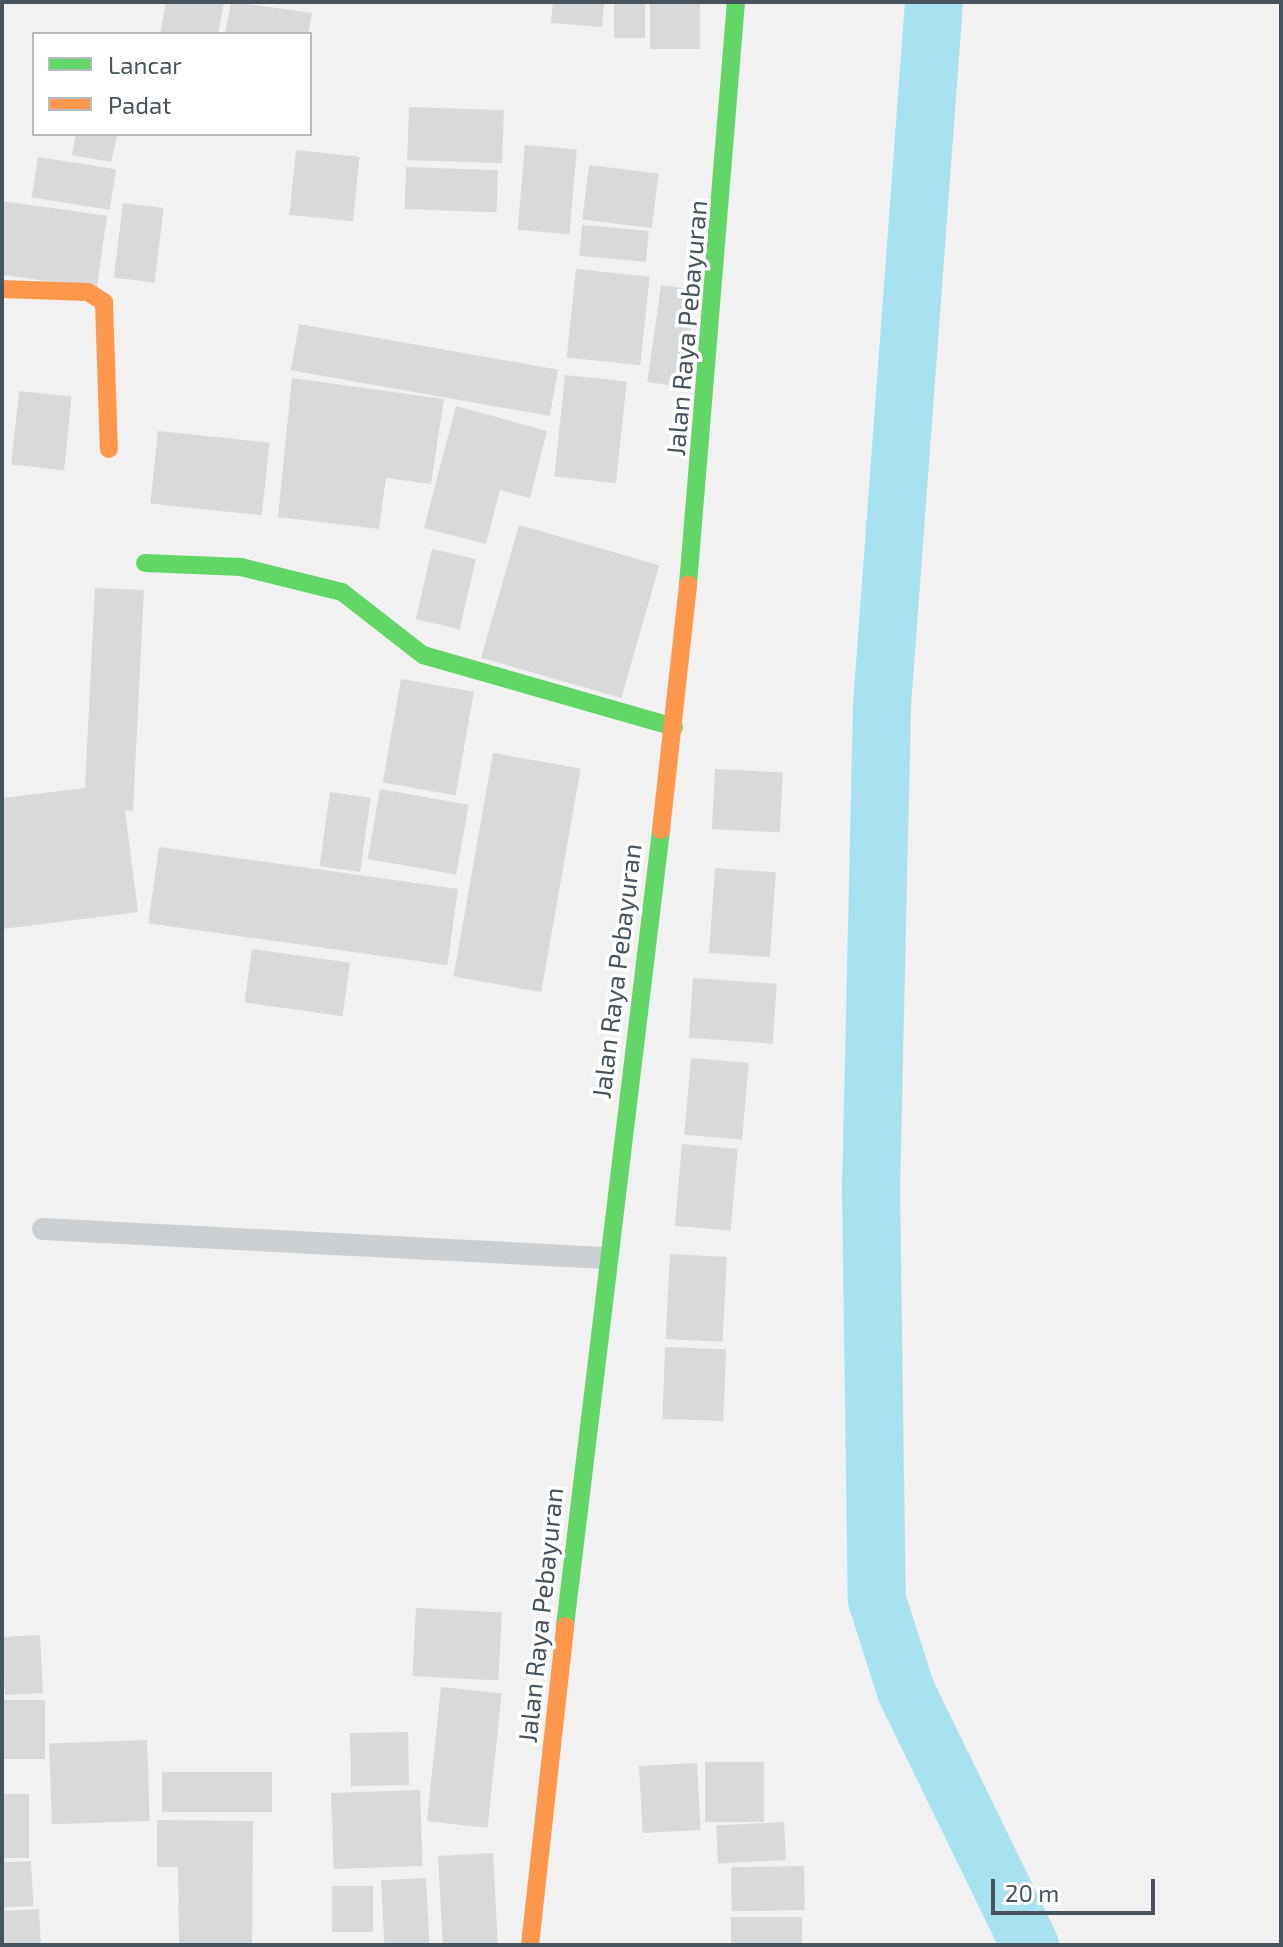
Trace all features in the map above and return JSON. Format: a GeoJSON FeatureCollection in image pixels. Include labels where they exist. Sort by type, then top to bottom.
{"type":"FeatureCollection","features":[{"type":"Feature","properties":{"kind":"main road","name":"Jalan Raya Pebayuran"},"geometry":{"type":"LineString","coordinates":[[530,1945],[605,1258],[674,727],[719,274],[736,2]]}},
{"type":"Feature","properties":{"kind":"main road"},"geometry":{"type":"LineString","coordinates":[[2,289],[88,292],[104,302],[109,449]]}},
{"type":"Feature","properties":{"kind":"main road"},"geometry":{"type":"LineString","coordinates":[[145,563],[241,567],[342,592],[423,655],[468,673],[674,727]]}},
{"type":"Feature","properties":{"kind":"lane"},"geometry":{"type":"LineString","coordinates":[[43,1229],[605,1258]]}},
{"type":"Feature","properties":{"kind":"building"},"geometry":{"type":"Polygon","coordinates":[[[166,2],[224,2],[218,32],[160,32],[166,2]]]}},
{"type":"Feature","properties":{"kind":"building"},"geometry":{"type":"Polygon","coordinates":[[[231,2],[312,13],[308,32],[225,32],[231,2]]]}},
{"type":"Feature","properties":{"kind":"building"},"geometry":{"type":"Polygon","coordinates":[[[553,2],[604,2],[602,27],[551,23],[553,2]]]}},
{"type":"Feature","properties":{"kind":"building"},"geometry":{"type":"Polygon","coordinates":[[[614,2],[645,2],[645,38],[614,38],[614,2]]]}},
{"type":"Feature","properties":{"kind":"building"},"geometry":{"type":"Polygon","coordinates":[[[650,2],[700,2],[700,49],[650,49],[650,2]]]}},
{"type":"Feature","properties":{"kind":"building"},"geometry":{"type":"Polygon","coordinates":[[[409,107],[504,110],[502,163],[407,160],[409,107]]]}},
{"type":"Feature","properties":{"kind":"building"},"geometry":{"type":"Polygon","coordinates":[[[76,136],[117,136],[111,162],[72,155],[76,136]]]}},
{"type":"Feature","properties":{"kind":"building"},"geometry":{"type":"Polygon","coordinates":[[[525,145],[577,150],[569,234],[518,230],[525,145]]]}},
{"type":"Feature","properties":{"kind":"building"},"geometry":{"type":"Polygon","coordinates":[[[296,150],[360,157],[353,221],[289,215],[296,150]]]}},
{"type":"Feature","properties":{"kind":"building"},"geometry":{"type":"Polygon","coordinates":[[[38,157],[116,169],[110,210],[32,197],[38,157]]]}},
{"type":"Feature","properties":{"kind":"building"},"geometry":{"type":"Polygon","coordinates":[[[589,165],[658,174],[652,228],[582,220],[589,165]]]}},
{"type":"Feature","properties":{"kind":"building"},"geometry":{"type":"Polygon","coordinates":[[[406,167],[498,170],[496,212],[405,209],[406,167]]]}},
{"type":"Feature","properties":{"kind":"building"},"geometry":{"type":"Polygon","coordinates":[[[2,201],[107,216],[97,288],[2,275],[2,201]]]}},
{"type":"Feature","properties":{"kind":"building"},"geometry":{"type":"Polygon","coordinates":[[[123,203],[164,208],[155,282],[114,277],[123,203]]]}},
{"type":"Feature","properties":{"kind":"building"},"geometry":{"type":"Polygon","coordinates":[[[582,225],[649,231],[646,262],[579,256],[582,225]]]}},
{"type":"Feature","properties":{"kind":"building"},"geometry":{"type":"Polygon","coordinates":[[[576,269],[650,277],[640,365],[567,358],[576,269]]]}},
{"type":"Feature","properties":{"kind":"building"},"geometry":{"type":"Polygon","coordinates":[[[661,285],[697,290],[683,387],[647,382],[661,285]]]}},
{"type":"Feature","properties":{"kind":"building"},"geometry":{"type":"Polygon","coordinates":[[[299,324],[558,370],[550,416],[291,370],[299,324]]]}},
{"type":"Feature","properties":{"kind":"building"},"geometry":{"type":"Polygon","coordinates":[[[565,375],[627,381],[616,483],[554,476],[565,375]]]}},
{"type":"Feature","properties":{"kind":"building"},"geometry":{"type":"Polygon","coordinates":[[[292,378],[444,399],[431,484],[386,478],[379,529],[278,517],[292,378]]]}},
{"type":"Feature","properties":{"kind":"building"},"geometry":{"type":"Polygon","coordinates":[[[19,391],[72,397],[64,470],[11,465],[19,391]]]}},
{"type":"Feature","properties":{"kind":"building"},"geometry":{"type":"Polygon","coordinates":[[[456,406],[547,431],[530,498],[500,490],[486,544],[424,528],[456,406]]]}},
{"type":"Feature","properties":{"kind":"building"},"geometry":{"type":"Polygon","coordinates":[[[158,431],[269,443],[262,515],[150,504],[158,431]]]}},
{"type":"Feature","properties":{"kind":"building"},"geometry":{"type":"Polygon","coordinates":[[[519,525],[659,565],[621,698],[481,658],[519,525]]]}},
{"type":"Feature","properties":{"kind":"building"},"geometry":{"type":"Polygon","coordinates":[[[432,549],[476,559],[460,629],[416,619],[432,549]]]}},
{"type":"Feature","properties":{"kind":"building"},"geometry":{"type":"Polygon","coordinates":[[[95,588],[144,590],[133,811],[125,810],[138,912],[2,929],[2,798],[85,788],[95,588]]]}},
{"type":"Feature","properties":{"kind":"building"},"geometry":{"type":"Polygon","coordinates":[[[401,679],[474,692],[456,795],[383,782],[401,679]]]}},
{"type":"Feature","properties":{"kind":"building"},"geometry":{"type":"Polygon","coordinates":[[[493,753],[581,768],[541,992],[454,977],[493,753]]]}},
{"type":"Feature","properties":{"kind":"building"},"geometry":{"type":"Polygon","coordinates":[[[715,769],[783,773],[780,832],[712,829],[715,769]]]}},
{"type":"Feature","properties":{"kind":"building"},"geometry":{"type":"Polygon","coordinates":[[[380,789],[469,805],[456,875],[368,859],[380,789]]]}},
{"type":"Feature","properties":{"kind":"building"},"geometry":{"type":"Polygon","coordinates":[[[330,792],[371,798],[360,872],[320,866],[330,792]]]}},
{"type":"Feature","properties":{"kind":"building"},"geometry":{"type":"Polygon","coordinates":[[[159,847],[458,889],[447,965],[148,923],[159,847]]]}},
{"type":"Feature","properties":{"kind":"building"},"geometry":{"type":"Polygon","coordinates":[[[715,868],[776,872],[770,957],[709,953],[715,868]]]}},
{"type":"Feature","properties":{"kind":"building"},"geometry":{"type":"Polygon","coordinates":[[[252,949],[350,963],[343,1016],[244,1002],[252,949]]]}},
{"type":"Feature","properties":{"kind":"building"},"geometry":{"type":"Polygon","coordinates":[[[693,978],[777,984],[773,1044],[689,1038],[693,978]]]}},
{"type":"Feature","properties":{"kind":"building"},"geometry":{"type":"Polygon","coordinates":[[[691,1058],[749,1063],[742,1140],[684,1135],[691,1058]]]}},
{"type":"Feature","properties":{"kind":"building"},"geometry":{"type":"Polygon","coordinates":[[[682,1144],[738,1149],[731,1231],[675,1226],[682,1144]]]}},
{"type":"Feature","properties":{"kind":"building"},"geometry":{"type":"Polygon","coordinates":[[[670,1254],[727,1257],[722,1342],[666,1339],[670,1254]]]}},
{"type":"Feature","properties":{"kind":"building"},"geometry":{"type":"Polygon","coordinates":[[[665,1347],[726,1349],[723,1421],[662,1419],[665,1347]]]}},
{"type":"Feature","properties":{"kind":"building"},"geometry":{"type":"Polygon","coordinates":[[[416,1608],[502,1613],[498,1680],[412,1676],[416,1608]]]}},
{"type":"Feature","properties":{"kind":"building"},"geometry":{"type":"Polygon","coordinates":[[[40,1635],[43,1693],[5,1695],[2,1637],[40,1635]]]}},
{"type":"Feature","properties":{"kind":"building"},"geometry":{"type":"Polygon","coordinates":[[[441,1687],[502,1693],[488,1828],[427,1821],[441,1687]]]}},
{"type":"Feature","properties":{"kind":"building"},"geometry":{"type":"Polygon","coordinates":[[[2,1700],[45,1700],[45,1759],[2,1759],[2,1700]]]}},
{"type":"Feature","properties":{"kind":"building"},"geometry":{"type":"Polygon","coordinates":[[[408,1732],[409,1785],[351,1786],[350,1733],[408,1732]]]}},
{"type":"Feature","properties":{"kind":"building"},"geometry":{"type":"Polygon","coordinates":[[[147,1740],[150,1821],[52,1824],[49,1743],[147,1740]]]}},
{"type":"Feature","properties":{"kind":"building"},"geometry":{"type":"Polygon","coordinates":[[[705,1762],[764,1762],[764,1822],[705,1822],[705,1762]]]}},
{"type":"Feature","properties":{"kind":"building"},"geometry":{"type":"Polygon","coordinates":[[[697,1763],[701,1830],[643,1833],[639,1766],[697,1763]]]}},
{"type":"Feature","properties":{"kind":"building"},"geometry":{"type":"Polygon","coordinates":[[[162,1772],[272,1772],[272,1812],[162,1812],[162,1772]]]}},
{"type":"Feature","properties":{"kind":"building"},"geometry":{"type":"Polygon","coordinates":[[[420,1790],[423,1866],[334,1869],[331,1793],[420,1790]]]}},
{"type":"Feature","properties":{"kind":"building"},"geometry":{"type":"Polygon","coordinates":[[[2,1794],[29,1794],[29,1858],[2,1858],[2,1794]]]}},
{"type":"Feature","properties":{"kind":"building"},"geometry":{"type":"Polygon","coordinates":[[[157,1820],[253,1821],[252,1945],[179,1945],[178,1867],[157,1867],[157,1820]]]}},
{"type":"Feature","properties":{"kind":"building"},"geometry":{"type":"Polygon","coordinates":[[[784,1822],[786,1860],[718,1864],[716,1826],[784,1822]]]}},
{"type":"Feature","properties":{"kind":"building"},"geometry":{"type":"Polygon","coordinates":[[[493,1853],[498,1944],[443,1945],[438,1856],[493,1853]]]}},
{"type":"Feature","properties":{"kind":"building"},"geometry":{"type":"Polygon","coordinates":[[[31,1861],[33,1906],[4,1907],[2,1863],[31,1861]]]}},
{"type":"Feature","properties":{"kind":"building"},"geometry":{"type":"Polygon","coordinates":[[[804,1866],[805,1910],[732,1911],[731,1867],[804,1866]]]}},
{"type":"Feature","properties":{"kind":"building"},"geometry":{"type":"Polygon","coordinates":[[[426,1878],[430,1945],[384,1945],[381,1880],[426,1878]]]}},
{"type":"Feature","properties":{"kind":"building"},"geometry":{"type":"Polygon","coordinates":[[[332,1886],[373,1886],[373,1932],[332,1932],[332,1886]]]}},
{"type":"Feature","properties":{"kind":"building"},"geometry":{"type":"Polygon","coordinates":[[[39,1909],[41,1945],[4,1945],[2,1911],[39,1909]]]}},
{"type":"Feature","properties":{"kind":"building"},"geometry":{"type":"Polygon","coordinates":[[[731,1917],[802,1917],[802,1945],[731,1945],[731,1917]]]}},
{"type":"Feature","properties":{"kind":"waterway"},"geometry":{"type":"LineString","coordinates":[[934,2],[882,705],[871,1188],[877,1600],[906,1691],[1030,1945]]}},
{"type":"Feature","properties":{"kind":"traffic: fast"},"geometry":{"type":"LineString","coordinates":[[688,584],[736,2]]}},
{"type":"Feature","properties":{"kind":"traffic: fast"},"geometry":{"type":"LineString","coordinates":[[145,563],[241,567],[342,592],[423,655],[674,727]]}},
{"type":"Feature","properties":{"kind":"traffic: fast"},"geometry":{"type":"LineString","coordinates":[[565,1626],[661,830]]}},
{"type":"Feature","properties":{"kind":"traffic: slow"},"geometry":{"type":"LineString","coordinates":[[2,289],[88,292],[104,302],[109,449]]}},
{"type":"Feature","properties":{"kind":"traffic: slow"},"geometry":{"type":"LineString","coordinates":[[661,830],[688,584]]}},
{"type":"Feature","properties":{"kind":"traffic: slow"},"geometry":{"type":"LineString","coordinates":[[530,1945],[565,1626]]}}]}
